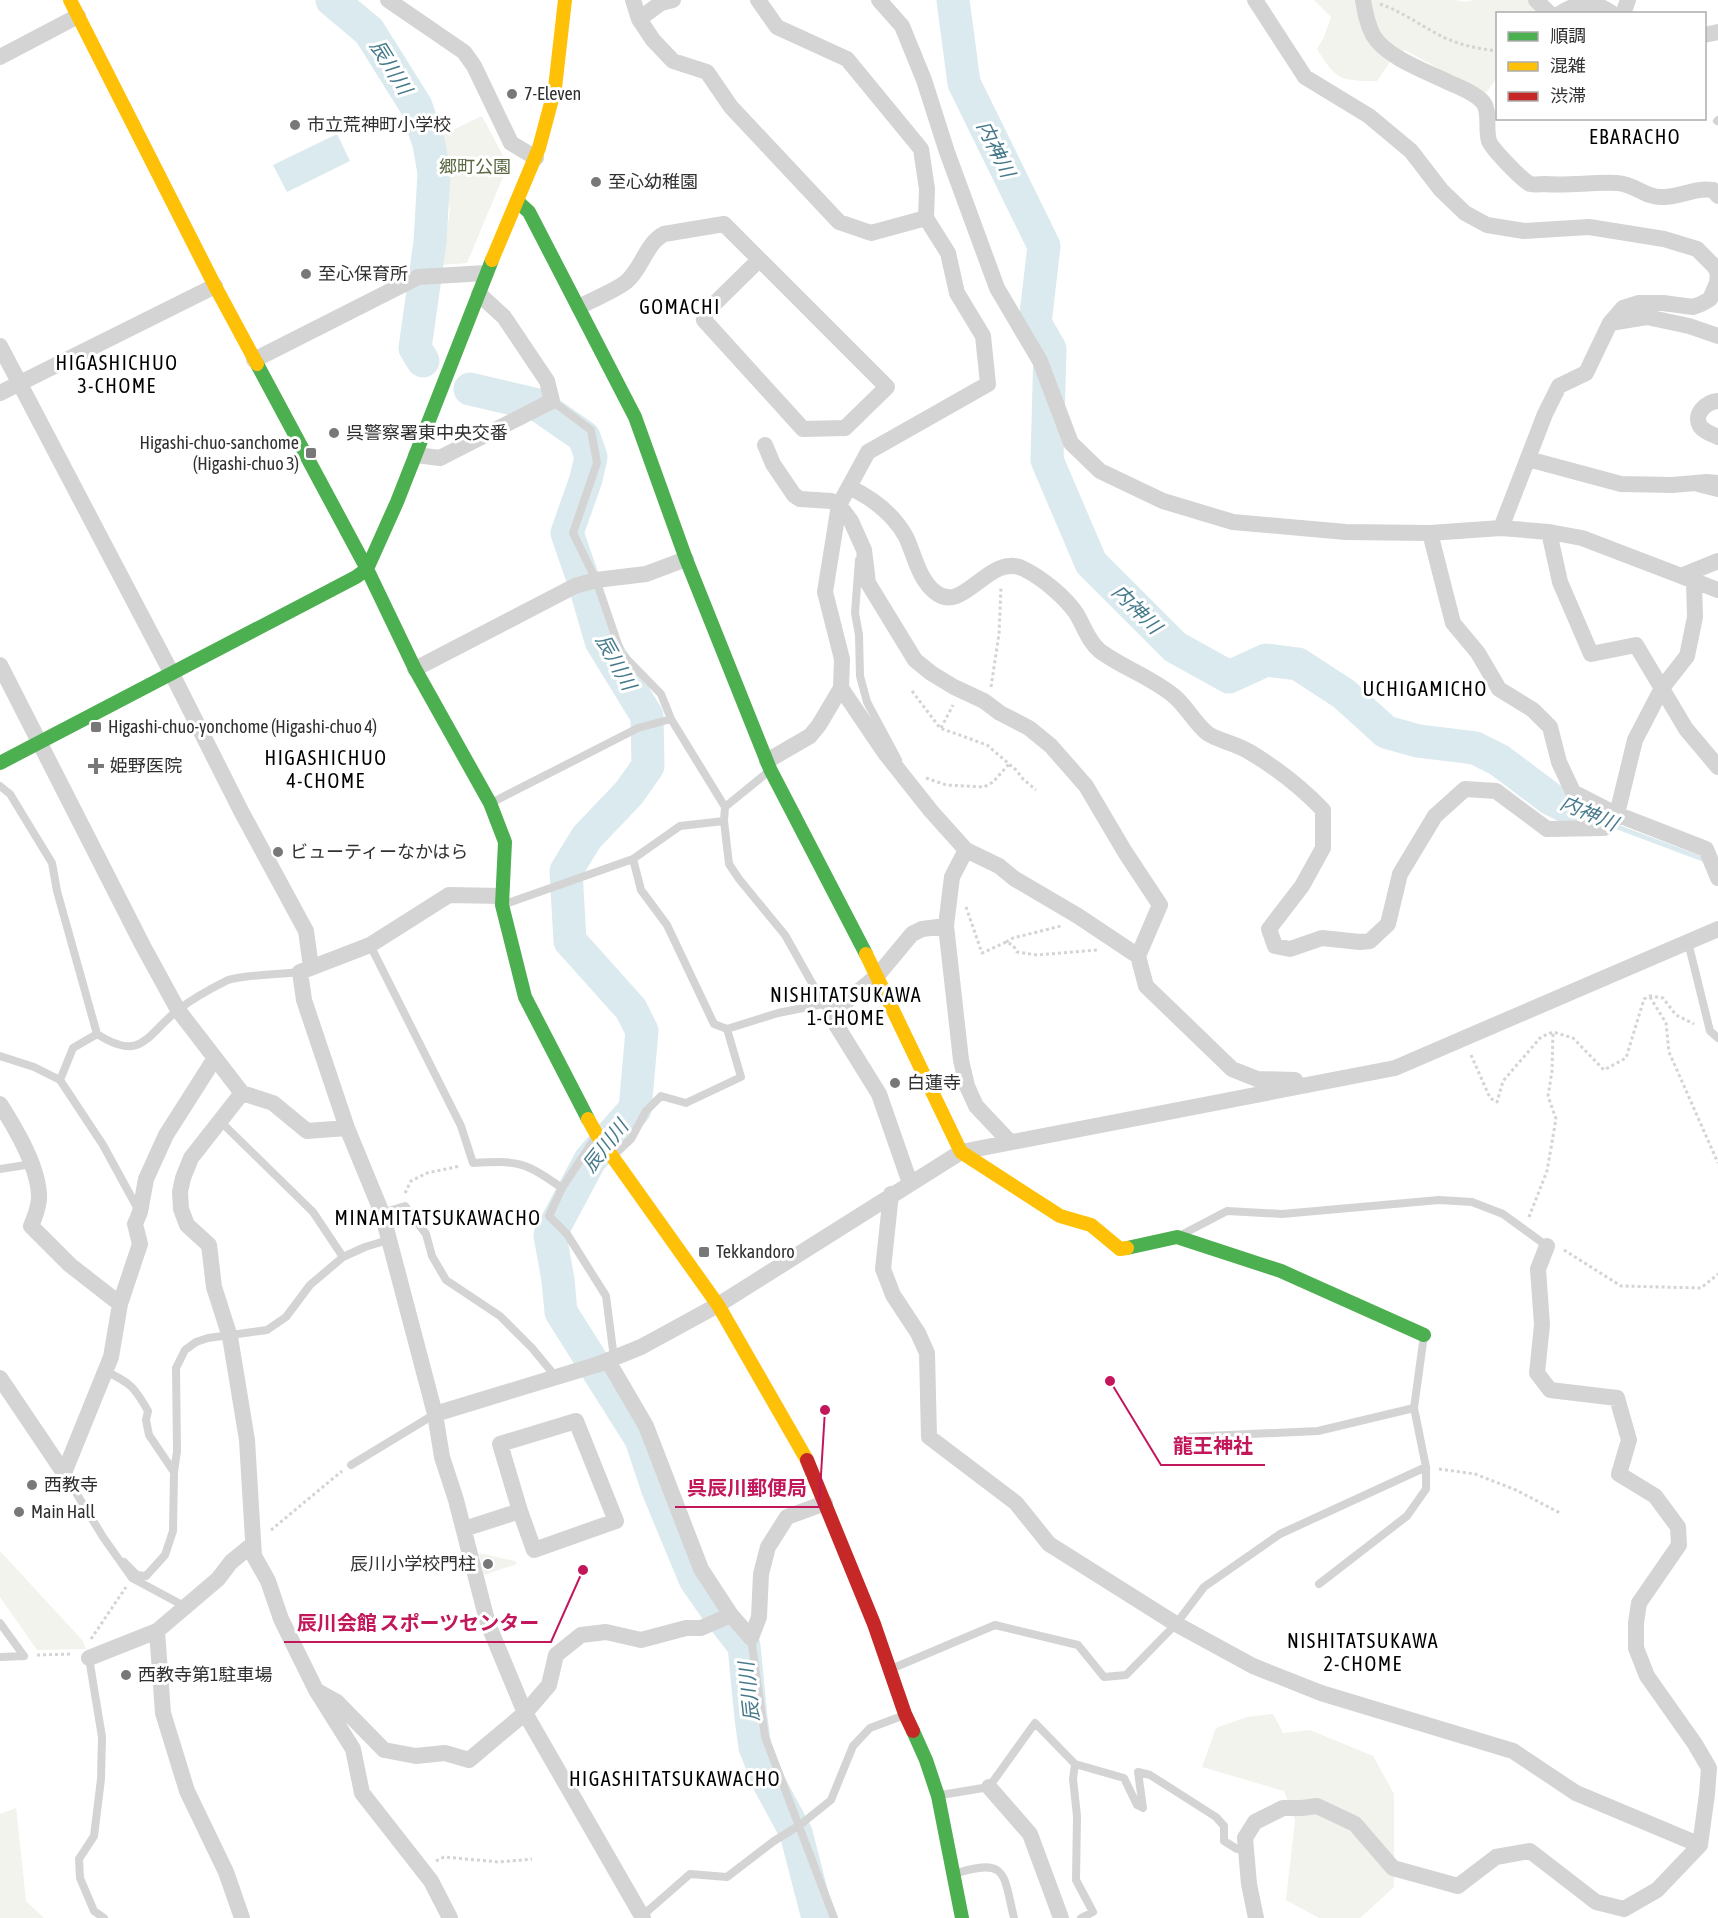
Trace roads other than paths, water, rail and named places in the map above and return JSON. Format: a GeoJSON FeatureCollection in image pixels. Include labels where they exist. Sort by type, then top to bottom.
{"type":"FeatureCollection","features":[{"type":"Feature","properties":{"kind":"street"},"geometry":{"type":"LineString","coordinates":[[70,0],[214,286],[367,569],[415,669],[490,803],[505,842],[502,900],[525,997],[598,1137],[718,1305],[807,1460],[874,1624],[905,1714],[926,1760],[938,1796],[962,1918]]}},
{"type":"Feature","properties":{"kind":"street"},"geometry":{"type":"LineString","coordinates":[[388,0],[464,52],[474,66],[511,143],[536,158]]}},
{"type":"Feature","properties":{"kind":"street"},"geometry":{"type":"LineString","coordinates":[[0,763],[356,577],[367,569],[397,502],[486,273],[536,158],[555,88],[565,0]]}},
{"type":"Feature","properties":{"kind":"street"},"geometry":{"type":"LineString","coordinates":[[633,0],[639,19],[653,40],[673,61],[707,72],[730,107],[839,222],[871,233],[926,218]]}},
{"type":"Feature","properties":{"kind":"street"},"geometry":{"type":"LineString","coordinates":[[639,19],[661,3],[673,0]]}},
{"type":"Feature","properties":{"kind":"street"},"geometry":{"type":"LineString","coordinates":[[758,0],[777,27],[847,59],[921,149],[927,189],[926,218],[948,253],[957,293],[983,336],[988,384],[868,452],[839,505],[825,592],[842,659],[841,688],[810,736],[769,765]]}},
{"type":"Feature","properties":{"kind":"street"},"geometry":{"type":"LineString","coordinates":[[879,0],[902,26],[924,80],[947,152],[997,288],[1040,361],[1071,443],[1101,471],[1163,501],[1233,522],[1346,532],[1430,533],[1501,528],[1582,537],[1718,590]]}},
{"type":"Feature","properties":{"kind":"street"},"geometry":{"type":"LineString","coordinates":[[1255,0],[1305,76],[1370,116],[1411,151],[1441,190],[1465,213],[1487,225],[1524,231],[1589,227],[1664,239],[1697,249],[1718,273],[1717,283],[1710,299],[1693,308],[1663,303],[1639,303],[1623,308],[1610,323],[1586,373],[1559,386],[1545,414],[1501,528]]}},
{"type":"Feature","properties":{"kind":"street"},"geometry":{"type":"LineString","coordinates":[[1536,0],[1548,12]]}},
{"type":"Feature","properties":{"kind":"street"},"geometry":{"type":"LineString","coordinates":[[1363,1],[1367,21],[1373,36],[1380,44],[1392,54],[1468,91],[1483,102],[1487,113],[1490,141],[1497,152],[1530,184],[1564,186],[1616,183],[1630,185],[1646,195],[1658,197],[1667,197],[1701,188],[1713,190],[1718,196]]}},
{"type":"Feature","properties":{"kind":"street"},"geometry":{"type":"LineString","coordinates":[[1563,12],[1591,1],[1610,12]]}},
{"type":"Feature","properties":{"kind":"street"},"geometry":{"type":"LineString","coordinates":[[0,57],[78,16]]}},
{"type":"Feature","properties":{"kind":"street"},"geometry":{"type":"LineString","coordinates":[[518,201],[528,212],[635,417],[686,559],[769,765],[877,976],[961,1152],[1060,1216],[1091,1225],[1120,1249],[1177,1237],[1281,1271],[1424,1335]]}},
{"type":"Feature","properties":{"kind":"street"},"geometry":{"type":"LineString","coordinates":[[579,307],[625,282],[639,267],[657,237],[724,224],[887,387],[845,428],[803,429],[704,320],[706,312],[759,260]]}},
{"type":"Feature","properties":{"kind":"street"},"geometry":{"type":"LineString","coordinates":[[254,360],[425,277],[486,273]]}},
{"type":"Feature","properties":{"kind":"street"},"geometry":{"type":"LineString","coordinates":[[0,393],[214,286]]}},
{"type":"Feature","properties":{"kind":"street"},"geometry":{"type":"LineString","coordinates":[[416,454],[440,458],[541,406],[547,381],[504,317],[479,294]]}},
{"type":"Feature","properties":{"kind":"street"},"geometry":{"type":"LineString","coordinates":[[1610,323],[1647,317],[1689,326],[1718,336]]}},
{"type":"Feature","properties":{"kind":"street"},"geometry":{"type":"LineString","coordinates":[[0,346],[306,932],[304,1000],[346,1128],[382,1213],[435,1414],[442,1457],[464,1530],[488,1624],[525,1713],[642,1917]]}},
{"type":"Feature","properties":{"kind":"street"},"geometry":{"type":"LineString","coordinates":[[1718,401],[1708,403],[1702,408],[1698,418],[1704,430],[1718,437]]}},
{"type":"Feature","properties":{"kind":"street"},"geometry":{"type":"LineString","coordinates":[[765,445],[773,464],[794,495],[800,499],[831,501],[839,505],[851,521],[862,543],[868,583],[915,660],[931,673],[1029,728],[1051,746],[1086,786],[1160,905],[1138,957],[1146,986],[1232,1069],[1257,1079],[1329,1081]]}},
{"type":"Feature","properties":{"kind":"street"},"geometry":{"type":"LineString","coordinates":[[1528,459],[1621,484],[1718,483]]}},
{"type":"Feature","properties":{"kind":"street"},"geometry":{"type":"LineString","coordinates":[[849,487],[867,496],[895,521],[905,536],[916,565],[935,592],[942,596],[953,597],[962,594],[997,568],[1013,566],[1023,569],[1043,582],[1075,612],[1092,644],[1176,697],[1208,734],[1247,750],[1301,788],[1323,810],[1323,848],[1302,886],[1269,929],[1275,946],[1290,949],[1322,938],[1370,941],[1388,924],[1400,874],[1435,816],[1465,789],[1496,791],[1547,829],[1613,819]]}},
{"type":"Feature","properties":{"kind":"street"},"geometry":{"type":"LineString","coordinates":[[1549,532],[1560,582],[1591,654],[1636,645],[1686,729],[1718,767]]}},
{"type":"Feature","properties":{"kind":"street"},"geometry":{"type":"LineString","coordinates":[[1430,533],[1453,623],[1478,653],[1499,689],[1533,710],[1550,727],[1559,762],[1573,792],[1613,819],[1706,849],[1718,878]]}},
{"type":"Feature","properties":{"kind":"street"},"geometry":{"type":"LineString","coordinates":[[415,669],[587,582],[646,574],[686,559]]}},
{"type":"Feature","properties":{"kind":"street"},"geometry":{"type":"LineString","coordinates":[[1688,579],[1718,561]]}},
{"type":"Feature","properties":{"kind":"street"},"geometry":{"type":"LineString","coordinates":[[1613,819],[1635,740],[1662,688],[1687,656],[1695,617],[1688,579]]}},
{"type":"Feature","properties":{"kind":"street"},"geometry":{"type":"LineString","coordinates":[[0,665],[178,1010],[242,1093],[273,1103],[307,1131],[346,1128]]}},
{"type":"Feature","properties":{"kind":"street"},"geometry":{"type":"LineString","coordinates":[[841,688],[885,753],[931,811],[966,850],[999,866],[1015,879],[1080,918],[1138,957]]}},
{"type":"Feature","properties":{"kind":"street"},"geometry":{"type":"LineString","coordinates":[[966,850],[957,865],[951,883],[946,926],[961,1060],[967,1086],[976,1106],[1010,1142]]}},
{"type":"Feature","properties":{"kind":"street"},"geometry":{"type":"LineString","coordinates":[[305,969],[370,945],[449,895],[502,900]]}},
{"type":"Feature","properties":{"kind":"street"},"geometry":{"type":"LineString","coordinates":[[910,1182],[879,1094],[827,1009],[877,976],[912,934],[922,929],[946,926]]}},
{"type":"Feature","properties":{"kind":"street"},"geometry":{"type":"LineString","coordinates":[[435,1414],[611,1360],[641,1347],[718,1305],[961,1152],[1395,1068],[1718,929]]}},
{"type":"Feature","properties":{"kind":"street"},"geometry":{"type":"LineString","coordinates":[[64,1473],[107,1372],[120,1304],[140,1244],[135,1224],[140,1212],[146,1179],[166,1135],[215,1058]]}},
{"type":"Feature","properties":{"kind":"street"},"geometry":{"type":"LineString","coordinates":[[242,1093],[191,1158],[180,1192],[181,1209],[187,1225],[209,1245],[214,1287],[230,1337],[247,1440],[254,1556],[268,1581],[281,1619],[316,1690],[353,1749],[362,1793],[431,1881],[450,1918]]}},
{"type":"Feature","properties":{"kind":"street"},"geometry":{"type":"LineString","coordinates":[[0,1104],[32,1164],[39,1198],[31,1226],[70,1265],[120,1304]]}},
{"type":"Feature","properties":{"kind":"street"},"geometry":{"type":"LineString","coordinates":[[891,1194],[883,1269],[893,1295],[918,1333],[927,1353],[929,1437],[1016,1503],[1049,1544],[1176,1624],[1253,1666],[1321,1692],[1514,1751],[1576,1793],[1700,1845]]}},
{"type":"Feature","properties":{"kind":"street"},"geometry":{"type":"LineString","coordinates":[[1256,1918],[1249,1884],[1245,1838],[1255,1821],[1283,1808],[1317,1806],[1355,1824],[1393,1868],[1458,1886],[1496,1857],[1530,1851],[1596,1902],[1624,1909],[1657,1890],[1700,1845],[1709,1768],[1695,1744],[1647,1676],[1635,1648],[1639,1603],[1679,1545],[1678,1527],[1655,1496],[1619,1474],[1629,1440],[1617,1398],[1550,1390],[1537,1373],[1542,1325],[1538,1269],[1547,1246]]}},
{"type":"Feature","properties":{"kind":"street"},"geometry":{"type":"LineString","coordinates":[[611,1360],[646,1426],[701,1569],[731,1615],[751,1638],[759,1617],[761,1574],[768,1547],[787,1516],[825,1503]]}},
{"type":"Feature","properties":{"kind":"street"},"geometry":{"type":"LineString","coordinates":[[0,1378],[64,1473]]}},
{"type":"Feature","properties":{"kind":"street"},"geometry":{"type":"LineString","coordinates":[[576,1421],[616,1521],[534,1550],[520,1511],[500,1444],[576,1421]]}},
{"type":"Feature","properties":{"kind":"street"},"geometry":{"type":"LineString","coordinates":[[464,1530],[520,1511]]}},
{"type":"Feature","properties":{"kind":"street"},"geometry":{"type":"LineString","coordinates":[[89,1658],[157,1631],[218,1579],[231,1562],[253,1544]]}},
{"type":"Feature","properties":{"kind":"street"},"geometry":{"type":"LineString","coordinates":[[316,1690],[337,1702],[384,1750],[416,1756],[445,1753],[468,1760],[525,1713],[549,1685],[556,1655],[581,1635],[606,1632],[640,1640],[686,1628],[701,1628],[731,1615]]}},
{"type":"Feature","properties":{"kind":"street"},"geometry":{"type":"LineString","coordinates":[[157,1631],[163,1713],[187,1791],[226,1872],[242,1918]]}},
{"type":"Feature","properties":{"kind":"street"},"geometry":{"type":"LineString","coordinates":[[989,1787],[1030,1834],[1061,1918]]}},
{"type":"Feature","properties":{"kind":"lane"},"geometry":{"type":"LineString","coordinates":[[541,406],[591,430],[597,463],[573,533],[587,582],[621,653],[661,694],[671,719],[725,807],[724,821],[729,864],[785,935],[827,1009],[778,1013],[727,1029],[714,1024],[667,925],[641,890],[633,859]]}},
{"type":"Feature","properties":{"kind":"lane"},"geometry":{"type":"LineString","coordinates":[[1687,485],[1718,493]]}},
{"type":"Feature","properties":{"kind":"lane"},"geometry":{"type":"LineString","coordinates":[[862,543],[855,613],[859,635],[860,676],[867,702],[897,758],[902,774]]}},
{"type":"Feature","properties":{"kind":"lane"},"geometry":{"type":"LineString","coordinates":[[490,803],[638,728],[671,719]]}},
{"type":"Feature","properties":{"kind":"lane"},"geometry":{"type":"LineString","coordinates":[[725,807],[769,765]]}},
{"type":"Feature","properties":{"kind":"lane"},"geometry":{"type":"LineString","coordinates":[[0,786],[10,794],[52,863],[57,891],[97,1034],[112,1043],[128,1046],[142,1044],[178,1010],[229,980],[305,969]]}},
{"type":"Feature","properties":{"kind":"lane"},"geometry":{"type":"LineString","coordinates":[[502,900],[556,886],[633,859],[680,826],[724,821]]}},
{"type":"Feature","properties":{"kind":"lane"},"geometry":{"type":"LineString","coordinates":[[1688,942],[1710,1031],[1718,1038]]}},
{"type":"Feature","properties":{"kind":"lane"},"geometry":{"type":"LineString","coordinates":[[370,945],[461,1126],[473,1163],[509,1161],[529,1166],[562,1188]]}},
{"type":"Feature","properties":{"kind":"lane"},"geometry":{"type":"LineString","coordinates":[[610,1154],[631,1139],[646,1111],[661,1096],[686,1103],[741,1077],[727,1029]]}},
{"type":"Feature","properties":{"kind":"lane"},"geometry":{"type":"LineString","coordinates":[[60,1080],[73,1048],[97,1034]]}},
{"type":"Feature","properties":{"kind":"lane"},"geometry":{"type":"LineString","coordinates":[[0,1056],[34,1067],[60,1080],[103,1145],[140,1212]]}},
{"type":"Feature","properties":{"kind":"lane"},"geometry":{"type":"LineString","coordinates":[[220,1121],[313,1212],[343,1257]]}},
{"type":"Feature","properties":{"kind":"lane"},"geometry":{"type":"LineString","coordinates":[[598,1137],[562,1188],[549,1216],[567,1234],[606,1296],[611,1360]]}},
{"type":"Feature","properties":{"kind":"lane"},"geometry":{"type":"LineString","coordinates":[[0,1170],[32,1164]]}},
{"type":"Feature","properties":{"kind":"lane"},"geometry":{"type":"LineString","coordinates":[[1177,1237],[1227,1211],[1282,1214],[1439,1200],[1472,1202],[1503,1214],[1547,1246]]}},
{"type":"Feature","properties":{"kind":"lane"},"geometry":{"type":"LineString","coordinates":[[382,1213],[405,1206],[426,1234],[432,1256],[446,1280],[500,1316],[556,1377]]}},
{"type":"Feature","properties":{"kind":"lane"},"geometry":{"type":"LineString","coordinates":[[122,1564],[124,1562],[136,1575],[146,1576],[165,1555],[173,1531],[174,1472],[177,1451],[176,1368],[185,1350],[196,1342],[208,1338],[230,1337],[267,1330],[286,1317],[310,1285],[343,1257],[388,1240]]}},
{"type":"Feature","properties":{"kind":"lane"},"geometry":{"type":"LineString","coordinates":[[1319,1584],[1407,1516],[1426,1489],[1426,1467],[1414,1408],[1424,1335]]}},
{"type":"Feature","properties":{"kind":"lane"},"geometry":{"type":"LineString","coordinates":[[107,1372],[136,1389],[148,1411],[146,1420],[149,1435],[174,1472]]}},
{"type":"Feature","properties":{"kind":"lane"},"geometry":{"type":"LineString","coordinates":[[1184,1437],[1318,1431],[1414,1408]]}},
{"type":"Feature","properties":{"kind":"lane"},"geometry":{"type":"LineString","coordinates":[[351,1465],[435,1414]]}},
{"type":"Feature","properties":{"kind":"lane"},"geometry":{"type":"LineString","coordinates":[[889,1670],[995,1625],[1078,1645],[1104,1677],[1126,1675],[1176,1624],[1204,1587],[1280,1534],[1426,1467]]}},
{"type":"Feature","properties":{"kind":"lane"},"geometry":{"type":"LineString","coordinates":[[64,1473],[103,1537],[132,1578],[187,1607]]}},
{"type":"Feature","properties":{"kind":"lane"},"geometry":{"type":"LineString","coordinates":[[0,1623],[24,1656],[0,1657]]}},
{"type":"Feature","properties":{"kind":"lane"},"geometry":{"type":"LineString","coordinates":[[751,1638],[765,1737],[834,1918]]}},
{"type":"Feature","properties":{"kind":"lane"},"geometry":{"type":"LineString","coordinates":[[89,1658],[102,1737],[101,1779],[94,1836],[79,1859],[80,1878],[94,1911],[104,1918]]}},
{"type":"Feature","properties":{"kind":"lane"},"geometry":{"type":"LineString","coordinates":[[642,1917],[690,1874],[727,1877],[774,1841],[800,1825],[831,1800],[853,1746],[870,1728],[905,1714]]}},
{"type":"Feature","properties":{"kind":"lane"},"geometry":{"type":"LineString","coordinates":[[938,1796],[989,1787],[1035,1723],[1075,1764],[1124,1778],[1137,1805],[1143,1808],[1138,1772],[1150,1775],[1216,1816],[1224,1826],[1224,1841],[1238,1849],[1245,1850]]}},
{"type":"Feature","properties":{"kind":"lane"},"geometry":{"type":"LineString","coordinates":[[1075,1764],[1073,1779],[1077,1816],[1076,1880],[1093,1912],[1082,1918]]}},
{"type":"Feature","properties":{"kind":"lane"},"geometry":{"type":"LineString","coordinates":[[954,1874],[989,1867],[1000,1872],[1006,1879],[1014,1918]]}},
{"type":"Feature","properties":{"kind":"waterway","name":"辰川川"},"geometry":{"type":"LineString","coordinates":[[332,0],[369,31],[416,106],[429,144],[434,173],[430,242],[415,348],[423,361]]}},
{"type":"Feature","properties":{"kind":"waterway","name":"内神川"},"geometry":{"type":"LineString","coordinates":[[953,0],[964,83],[1044,246],[1035,323],[1050,349],[1047,460],[1091,563],[1175,647],[1229,677],[1266,660],[1298,664],[1344,694],[1386,732],[1418,741],[1475,748],[1499,760],[1551,799],[1571,809]]}},
{"type":"Feature","properties":{"kind":"waterway","name":"辰川川"},"geometry":{"type":"LineString","coordinates":[[470,389],[538,405],[584,437],[591,457],[586,479],[567,533],[601,641],[647,716],[648,766],[629,793],[587,837],[566,871],[570,941],[631,1009],[642,1031],[635,1109],[590,1160],[550,1235],[561,1312],[641,1439],[658,1490],[695,1579],[744,1646],[755,1747],[770,1785],[796,1833],[818,1918]]}},
{"type":"Feature","properties":{"kind":"waterway","name":"内神川"},"geometry":{"type":"LineString","coordinates":[[1571,809],[1604,822]]}},
{"type":"Feature","properties":{"kind":"waterway","name":"内神川"},"geometry":{"type":"LineString","coordinates":[[1612,825],[1708,861]]}},
{"type":"Feature","properties":{"kind":"place","name":"7-Eleven"},"geometry":{"type":"Point","coordinates":[512,94]}},
{"type":"Feature","properties":{"kind":"place","name":"市立荒神町小学校"},"geometry":{"type":"Point","coordinates":[295,125]}},
{"type":"Feature","properties":{"kind":"place","name":"至心幼稚園"},"geometry":{"type":"Point","coordinates":[596,182]}},
{"type":"Feature","properties":{"kind":"place","name":"至心保育所"},"geometry":{"type":"Point","coordinates":[306,274]}},
{"type":"Feature","properties":{"kind":"place","name":"呉警察署東中央交番"},"geometry":{"type":"Point","coordinates":[334,433]}},
{"type":"Feature","properties":{"kind":"place","name":"Higashi-chuo-sanchome (Higashi-chuo 3)"},"geometry":{"type":"Point","coordinates":[311,453]}},
{"type":"Feature","properties":{"kind":"place","name":"Higashi-chuo-yonchome (Higashi-chuo 4)"},"geometry":{"type":"Point","coordinates":[96,727]}},
{"type":"Feature","properties":{"kind":"place","name":"姫野医院"},"geometry":{"type":"Point","coordinates":[96,766]}},
{"type":"Feature","properties":{"kind":"place","name":"ビューティーなかはら"},"geometry":{"type":"Point","coordinates":[278,852]}},
{"type":"Feature","properties":{"kind":"place","name":"白蓮寺"},"geometry":{"type":"Point","coordinates":[895,1083]}},
{"type":"Feature","properties":{"kind":"place","name":"Tekkandoro"},"geometry":{"type":"Point","coordinates":[704,1252]}},
{"type":"Feature","properties":{"kind":"place","name":"龍王神社"},"geometry":{"type":"Point","coordinates":[1110,1381]}},
{"type":"Feature","properties":{"kind":"place","name":"呉辰川郵便局"},"geometry":{"type":"Point","coordinates":[825,1410]}},
{"type":"Feature","properties":{"kind":"place","name":"西教寺"},"geometry":{"type":"Point","coordinates":[32,1485]}},
{"type":"Feature","properties":{"kind":"place","name":"Main Hall"},"geometry":{"type":"Point","coordinates":[19,1512]}},
{"type":"Feature","properties":{"kind":"place","name":"辰川小学校門柱"},"geometry":{"type":"Point","coordinates":[488,1564]}},
{"type":"Feature","properties":{"kind":"place","name":"辰川会館 スポーツセンター"},"geometry":{"type":"Point","coordinates":[583,1570]}},
{"type":"Feature","properties":{"kind":"place","name":"西教寺第1駐車場"},"geometry":{"type":"Point","coordinates":[126,1675]}},
{"type":"Feature","properties":{"kind":"district","name":"EBARACHO"},"geometry":{"type":"Point","coordinates":[1635,137]}},
{"type":"Feature","properties":{"kind":"district","name":"GOMACHI"},"geometry":{"type":"Point","coordinates":[680,307]}},
{"type":"Feature","properties":{"kind":"district","name":"HIGASHICHUO 3-CHOME"},"geometry":{"type":"Point","coordinates":[117,374]}},
{"type":"Feature","properties":{"kind":"district","name":"UCHIGAMICHO"},"geometry":{"type":"Point","coordinates":[1425,689]}},
{"type":"Feature","properties":{"kind":"district","name":"HIGASHICHUO 4-CHOME"},"geometry":{"type":"Point","coordinates":[326,770]}},
{"type":"Feature","properties":{"kind":"district","name":"NISHITATSUKAWA 1-CHOME"},"geometry":{"type":"Point","coordinates":[846,1006]}},
{"type":"Feature","properties":{"kind":"district","name":"MINAMITATSUKAWACHO"},"geometry":{"type":"Point","coordinates":[438,1218]}},
{"type":"Feature","properties":{"kind":"district","name":"NISHITATSUKAWA 2-CHOME"},"geometry":{"type":"Point","coordinates":[1363,1652]}},
{"type":"Feature","properties":{"kind":"district","name":"HIGASHITATSUKAWACHO"},"geometry":{"type":"Point","coordinates":[675,1779]}},
{"type":"Feature","properties":{"kind":"park label","name":"郷町公園"},"geometry":{"type":"Point","coordinates":[475,167]}}]}
